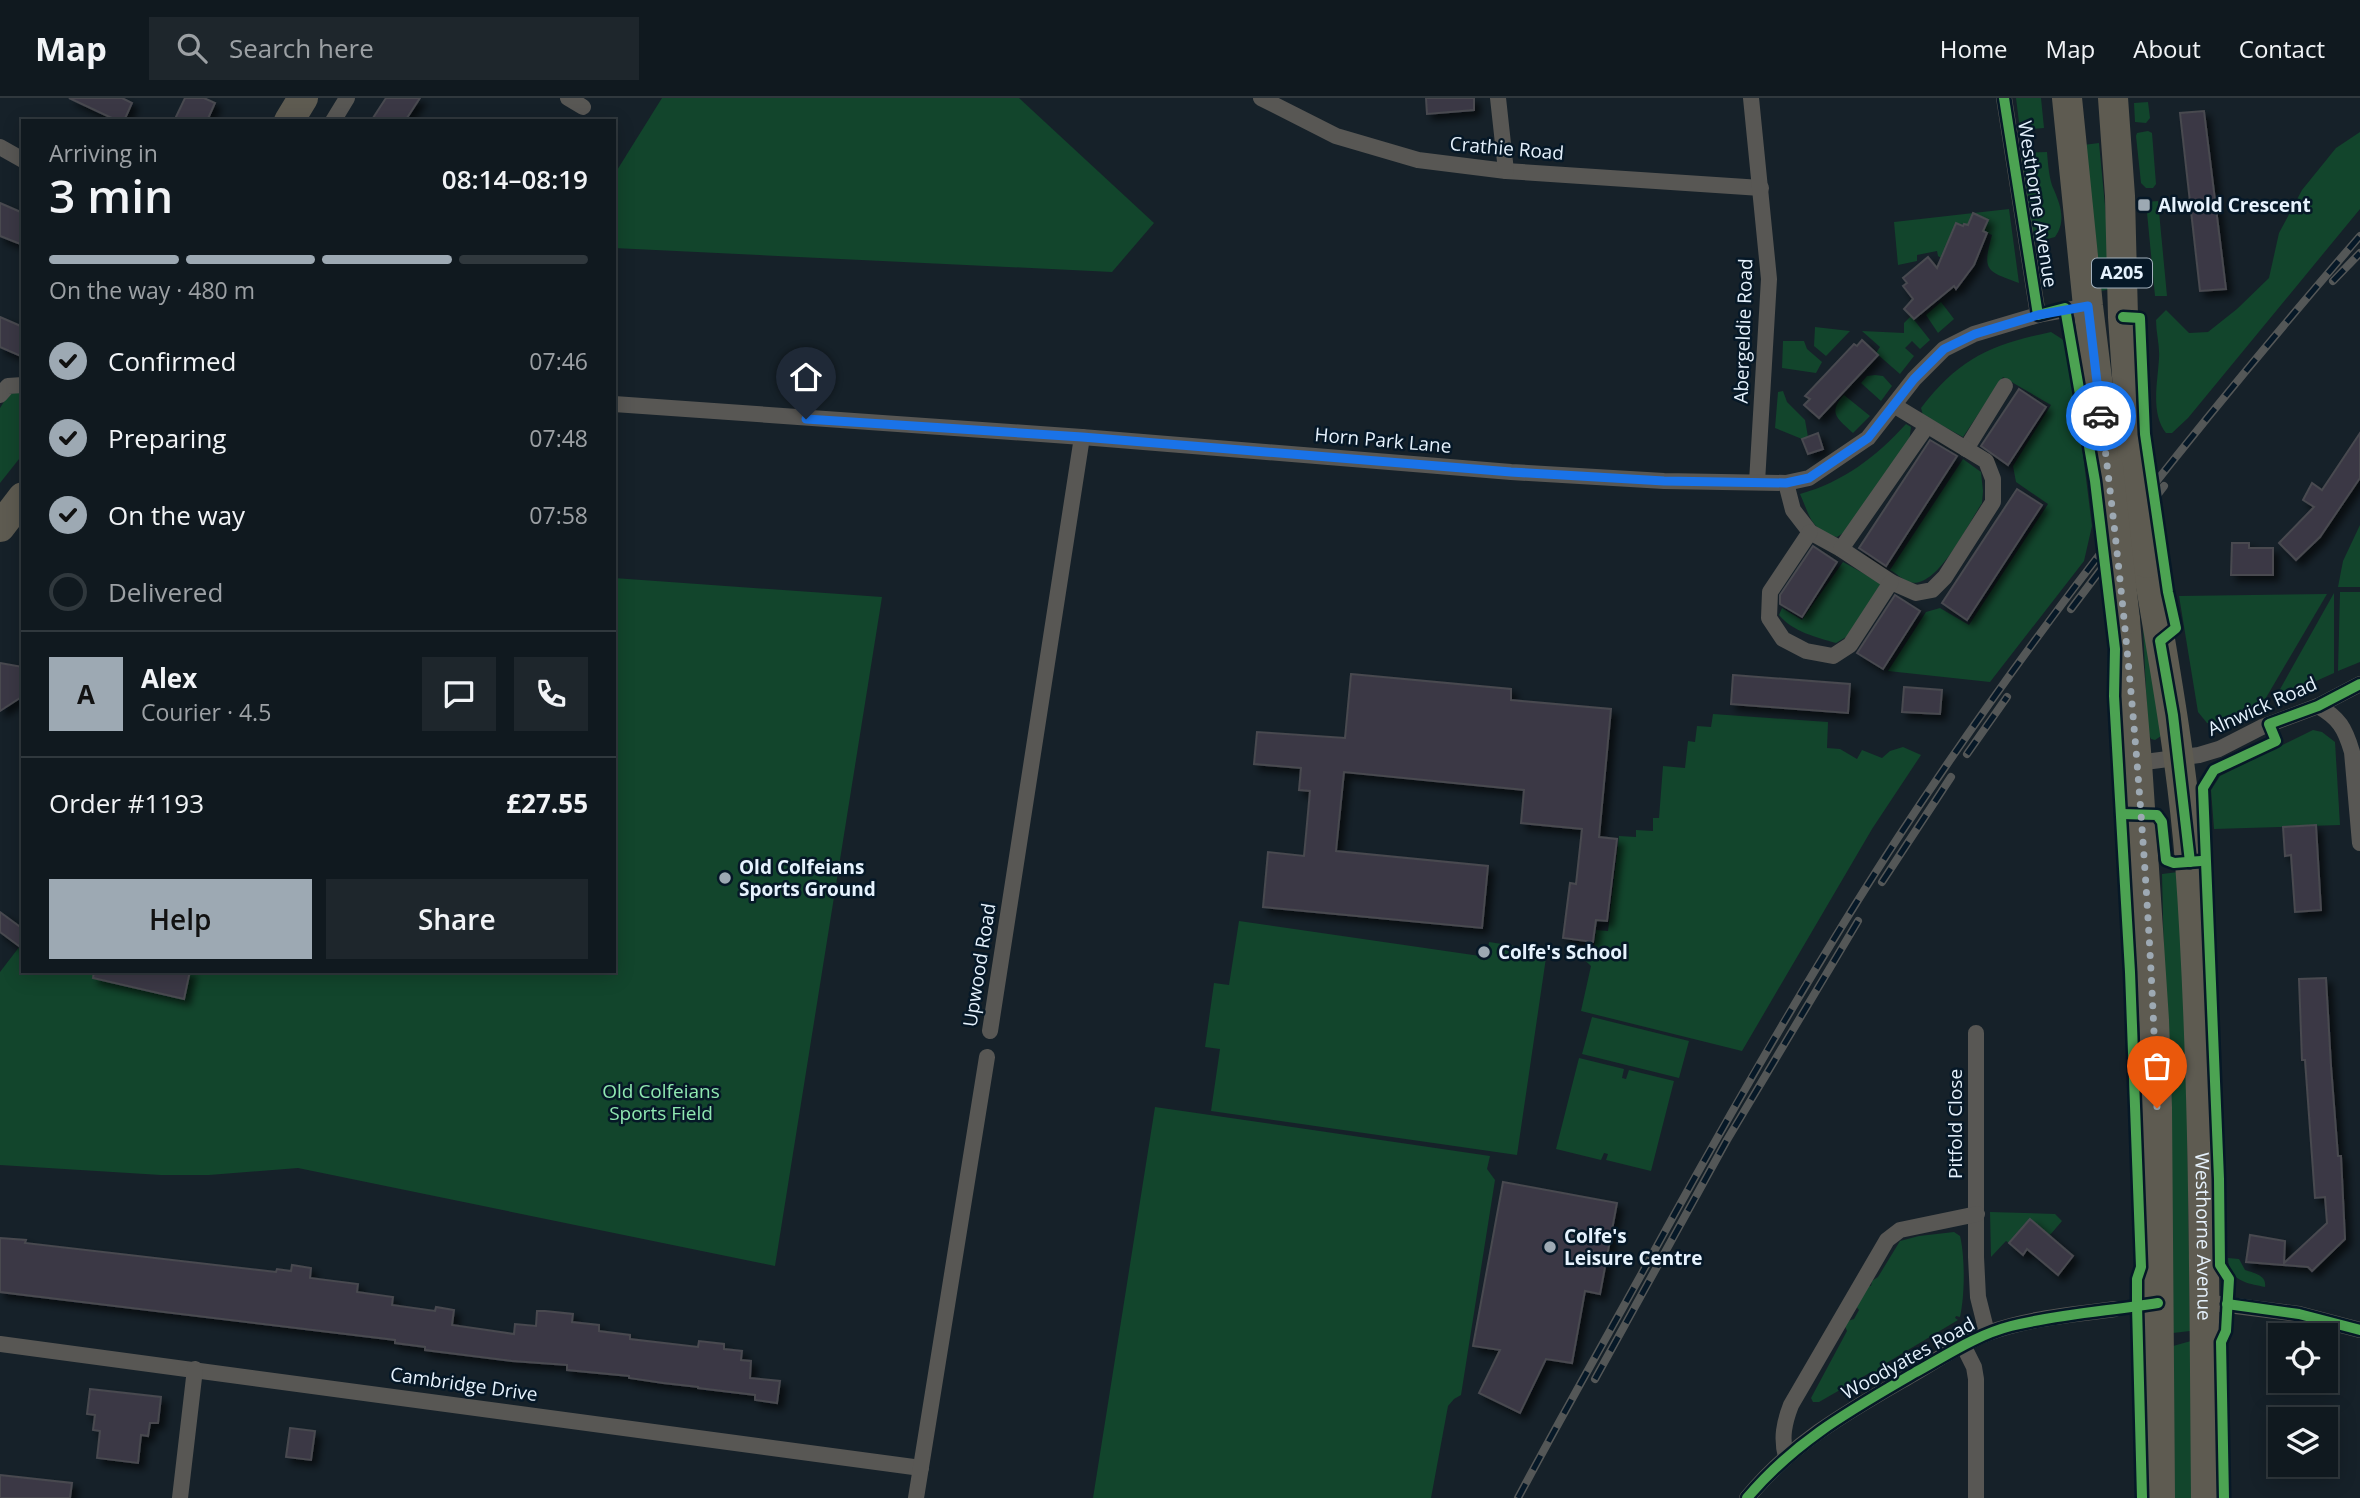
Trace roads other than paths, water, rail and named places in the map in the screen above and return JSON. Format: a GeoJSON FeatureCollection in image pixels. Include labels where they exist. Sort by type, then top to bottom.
{"type":"FeatureCollection","features":[{"type":"Feature","properties":{"kind":"highway"},"geometry":{"type":"LineString","coordinates":[[290,119],[303,98]]}},
{"type":"Feature","properties":{"kind":"highway","name":"Westhorne Avenue"},"geometry":{"type":"LineString","coordinates":[[2067,98],[2125,620],[2137,762],[2156,1095],[2160,1498]]}},
{"type":"Feature","properties":{"kind":"highway","name":"Westhorne Avenue"},"geometry":{"type":"LineString","coordinates":[[2113,98],[2132,449],[2147,563],[2171,701],[2190,862],[2198,1016],[2206,1498]]}},
{"type":"Feature","properties":{"kind":"street"},"geometry":{"type":"LineString","coordinates":[[334,119],[348,98]]}},
{"type":"Feature","properties":{"kind":"street"},"geometry":{"type":"LineString","coordinates":[[569,98],[583,107]]}},
{"type":"Feature","properties":{"kind":"street","name":"Crathie Road"},"geometry":{"type":"LineString","coordinates":[[1261,98],[1336,136],[1418,160],[1506,171],[1761,188]]}},
{"type":"Feature","properties":{"kind":"street"},"geometry":{"type":"LineString","coordinates":[[1498,98],[1506,171]]}},
{"type":"Feature","properties":{"kind":"street","name":"Abergeldie Road"},"geometry":{"type":"LineString","coordinates":[[1751,98],[1769,279],[1757,482]]}},
{"type":"Feature","properties":{"kind":"street","name":"Westhorne Avenue"},"geometry":{"type":"LineString","coordinates":[[2004,98],[2038,315]]}},
{"type":"Feature","properties":{"kind":"street"},"geometry":{"type":"LineString","coordinates":[[0,147],[21,159]]}},
{"type":"Feature","properties":{"kind":"street","name":"Horn Park Lane"},"geometry":{"type":"LineString","coordinates":[[616,404],[1082,437],[1511,472],[1664,481],[1786,483],[1809,478],[1868,438],[1914,379],[1944,349],[1975,334],[2038,315],[2088,306]]}},
{"type":"Feature","properties":{"kind":"street"},"geometry":{"type":"LineString","coordinates":[[0,395],[9,385],[21,385]]}},
{"type":"Feature","properties":{"kind":"street"},"geometry":{"type":"LineString","coordinates":[[1966,449],[2005,386]]}},
{"type":"Feature","properties":{"kind":"street"},"geometry":{"type":"LineString","coordinates":[[1786,483],[1793,510],[1810,532],[1891,582],[1916,593],[1932,590],[1945,577],[1993,502],[1993,478],[1986,461],[1895,406]]}},
{"type":"Feature","properties":{"kind":"street"},"geometry":{"type":"LineString","coordinates":[[1841,549],[1927,426]]}},
{"type":"Feature","properties":{"kind":"street","name":"Upwood Road"},"geometry":{"type":"LineString","coordinates":[[990,1031],[1082,437]]}},
{"type":"Feature","properties":{"kind":"street"},"geometry":{"type":"LineString","coordinates":[[1810,532],[1770,593],[1769,618],[1783,639],[1807,651],[1833,656],[1850,645],[1891,582]]}},
{"type":"Feature","properties":{"kind":"street","name":"Alnwick Road"},"geometry":{"type":"LineString","coordinates":[[2137,762],[2178,758],[2219,749],[2262,727],[2318,706],[2360,684]]}},
{"type":"Feature","properties":{"kind":"street"},"geometry":{"type":"LineString","coordinates":[[2318,706],[2333,715],[2344,728],[2352,752],[2360,843]]}},
{"type":"Feature","properties":{"kind":"street","name":"Pitfold Close"},"geometry":{"type":"LineString","coordinates":[[1976,1033],[1978,1297],[1987,1333]]}},
{"type":"Feature","properties":{"kind":"street"},"geometry":{"type":"LineString","coordinates":[[916,1498],[987,1057]]}},
{"type":"Feature","properties":{"kind":"street"},"geometry":{"type":"LineString","coordinates":[[1786,1457],[1783,1444],[1784,1424],[1791,1405],[1887,1240],[1900,1230],[1977,1214]]}},
{"type":"Feature","properties":{"kind":"street"},"geometry":{"type":"LineString","coordinates":[[2204,1302],[2299,1314],[2360,1330]]}},
{"type":"Feature","properties":{"kind":"street","name":"Woodyates Road"},"geometry":{"type":"LineString","coordinates":[[1747,1498],[1786,1457],[1810,1437],[1842,1415],[1963,1345],[1987,1333],[2031,1322],[2115,1309]]}},
{"type":"Feature","properties":{"kind":"street","name":"Cambridge Drive"},"geometry":{"type":"LineString","coordinates":[[0,1344],[921,1468]]}},
{"type":"Feature","properties":{"kind":"street"},"geometry":{"type":"LineString","coordinates":[[1963,1345],[1974,1367],[1976,1379],[1976,1498]]}},
{"type":"Feature","properties":{"kind":"street"},"geometry":{"type":"LineString","coordinates":[[180,1498],[195,1369]]}},
{"type":"Feature","properties":{"kind":"railway"},"geometry":{"type":"LineString","coordinates":[[1518,1498],[1738,1101],[1899,836],[2062,603],[2178,454],[2360,236]]}},
{"type":"Feature","properties":{"kind":"railway"},"geometry":{"type":"LineString","coordinates":[[2333,281],[2360,253]]}},
{"type":"Feature","properties":{"kind":"railway"},"geometry":{"type":"LineString","coordinates":[[2071,609],[2164,486]]}},
{"type":"Feature","properties":{"kind":"railway"},"geometry":{"type":"LineString","coordinates":[[1967,754],[2007,697]]}},
{"type":"Feature","properties":{"kind":"railway"},"geometry":{"type":"LineString","coordinates":[[1882,882],[1951,777]]}},
{"type":"Feature","properties":{"kind":"railway"},"geometry":{"type":"LineString","coordinates":[[1595,1379],[1727,1140],[1858,921]]}},
{"type":"Feature","properties":{"kind":"place","name":"Alwold Crescent"},"geometry":{"type":"Point","coordinates":[2144,205]}},
{"type":"Feature","properties":{"kind":"place","name":"Old Colfeians Sports Ground"},"geometry":{"type":"Point","coordinates":[725,878]}},
{"type":"Feature","properties":{"kind":"place","name":"Colfe's School"},"geometry":{"type":"Point","coordinates":[1484,952]}},
{"type":"Feature","properties":{"kind":"place","name":"Colfe's Leisure Centre"},"geometry":{"type":"Point","coordinates":[1550,1247]}},
{"type":"Feature","properties":{"kind":"park label","name":"Old Colfeians Sports Field"},"geometry":{"type":"Point","coordinates":[661,1102]}}]}
